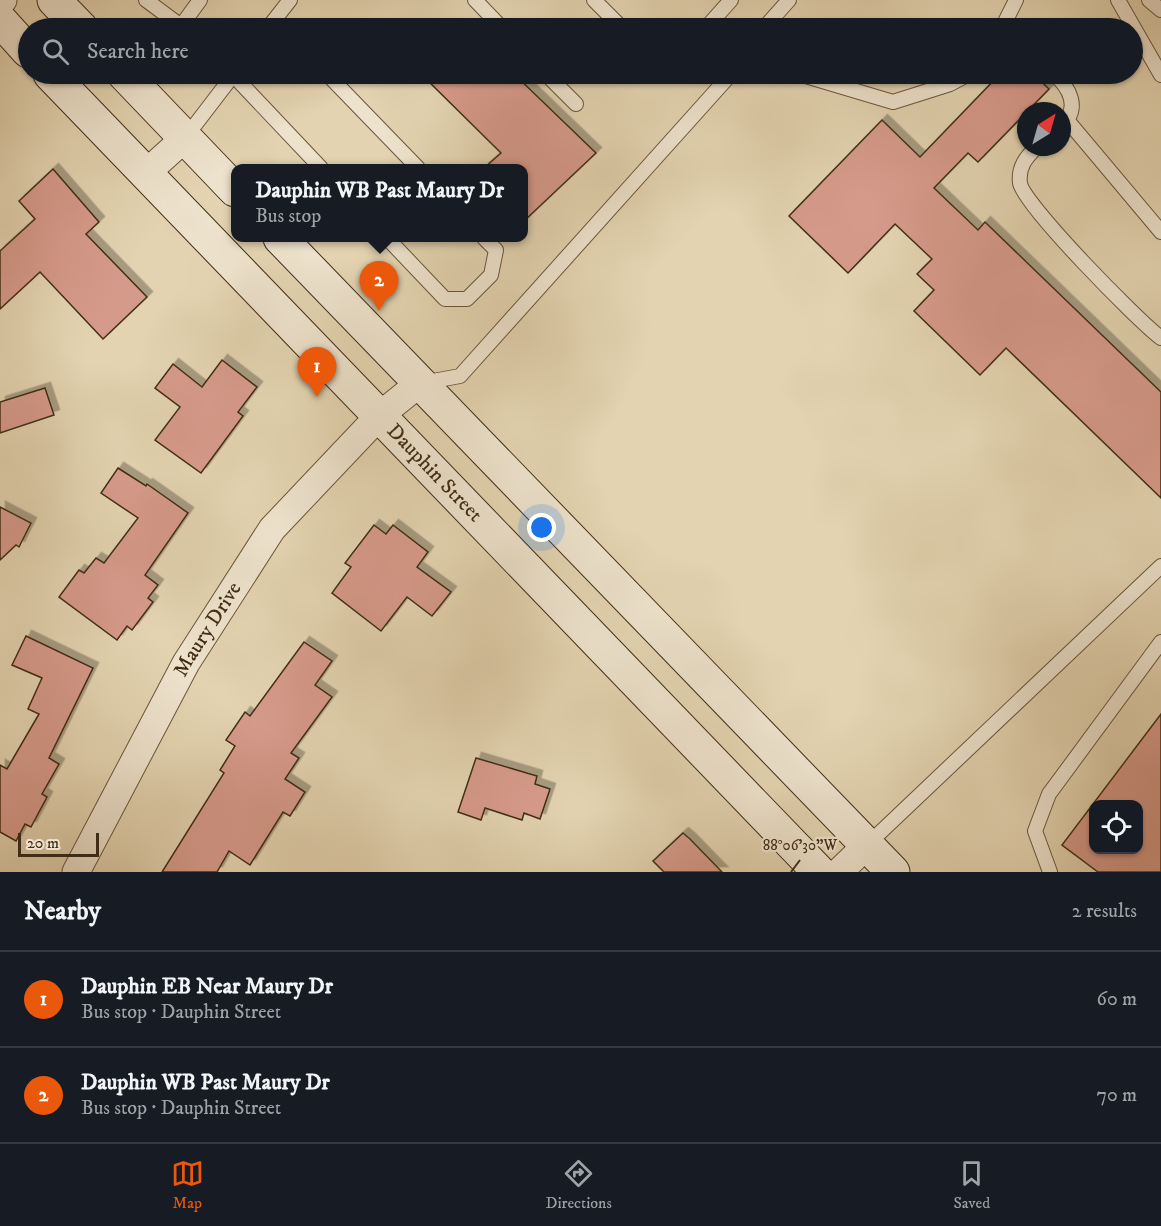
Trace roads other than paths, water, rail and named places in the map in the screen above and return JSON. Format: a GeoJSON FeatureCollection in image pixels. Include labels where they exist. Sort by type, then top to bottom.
{"type":"FeatureCollection","features":[{"type":"Feature","properties":{"kind":"main road"},"geometry":{"type":"LineString","coordinates":[[54,0],[71,18]]}},
{"type":"Feature","properties":{"kind":"main road"},"geometry":{"type":"LineString","coordinates":[[0,20],[18,40]]}},
{"type":"Feature","properties":{"kind":"main road","name":"Dauphin Street"},"geometry":{"type":"LineString","coordinates":[[60,84],[819,872]]}},
{"type":"Feature","properties":{"kind":"main road"},"geometry":{"type":"LineString","coordinates":[[134,84],[231,186]]}},
{"type":"Feature","properties":{"kind":"main road"},"geometry":{"type":"LineString","coordinates":[[285,242],[893,872]]}},
{"type":"Feature","properties":{"kind":"street"},"geometry":{"type":"LineString","coordinates":[[145,174],[185,138]]}},
{"type":"Feature","properties":{"kind":"street","name":"Maury Drive"},"geometry":{"type":"LineString","coordinates":[[76,872],[186,663],[272,529],[379,416],[420,384]]}},
{"type":"Feature","properties":{"kind":"street"},"geometry":{"type":"LineString","coordinates":[[839,872],[867,845]]}},
{"type":"Feature","properties":{"kind":"lane"},"geometry":{"type":"LineString","coordinates":[[146,0],[170,18]]}},
{"type":"Feature","properties":{"kind":"lane"},"geometry":{"type":"LineString","coordinates":[[186,18],[200,0]]}},
{"type":"Feature","properties":{"kind":"lane"},"geometry":{"type":"LineString","coordinates":[[280,18],[290,0]]}},
{"type":"Feature","properties":{"kind":"lane"},"geometry":{"type":"LineString","coordinates":[[475,0],[492,18]]}},
{"type":"Feature","properties":{"kind":"lane"},"geometry":{"type":"LineString","coordinates":[[594,0],[612,18]]}},
{"type":"Feature","properties":{"kind":"lane"},"geometry":{"type":"LineString","coordinates":[[715,18],[731,0]]}},
{"type":"Feature","properties":{"kind":"lane"},"geometry":{"type":"LineString","coordinates":[[773,18],[789,0]]}},
{"type":"Feature","properties":{"kind":"lane"},"geometry":{"type":"LineString","coordinates":[[1009,18],[1016,0]]}},
{"type":"Feature","properties":{"kind":"lane"},"geometry":{"type":"LineString","coordinates":[[1118,0],[1128,18]]}},
{"type":"Feature","properties":{"kind":"lane"},"geometry":{"type":"LineString","coordinates":[[1149,0],[1161,10]]}},
{"type":"Feature","properties":{"kind":"lane"},"geometry":{"type":"LineString","coordinates":[[1143,44],[1161,75]]}},
{"type":"Feature","properties":{"kind":"lane"},"geometry":{"type":"LineString","coordinates":[[185,138],[226,84]]}},
{"type":"Feature","properties":{"kind":"lane"},"geometry":{"type":"LineString","coordinates":[[243,84],[317,164]]}},
{"type":"Feature","properties":{"kind":"lane"},"geometry":{"type":"LineString","coordinates":[[337,84],[414,164]]}},
{"type":"Feature","properties":{"kind":"lane"},"geometry":{"type":"LineString","coordinates":[[556,84],[576,104]]}},
{"type":"Feature","properties":{"kind":"lane"},"geometry":{"type":"LineString","coordinates":[[420,384],[460,376],[722,84]]}},
{"type":"Feature","properties":{"kind":"lane"},"geometry":{"type":"LineString","coordinates":[[833,84],[893,102],[950,84]]}},
{"type":"Feature","properties":{"kind":"lane"},"geometry":{"type":"LineString","coordinates":[[1066,84],[1071,105]]}},
{"type":"Feature","properties":{"kind":"lane"},"geometry":{"type":"LineString","coordinates":[[1071,130],[1161,232]]}},
{"type":"Feature","properties":{"kind":"lane"},"geometry":{"type":"LineString","coordinates":[[1028,156],[1024,160],[1020,185],[1036,209],[1146,328],[1161,338]]}},
{"type":"Feature","properties":{"kind":"lane"},"geometry":{"type":"LineString","coordinates":[[392,242],[445,299],[467,299],[491,275],[496,250],[489,242]]}},
{"type":"Feature","properties":{"kind":"lane"},"geometry":{"type":"LineString","coordinates":[[867,845],[1161,566]]}},
{"type":"Feature","properties":{"kind":"lane"},"geometry":{"type":"LineString","coordinates":[[1050,872],[1035,831],[1049,794],[1161,642]]}},
{"type":"Feature","properties":{"kind":"place","name":"Dauphin WB Past Maury Dr"},"geometry":{"type":"Point","coordinates":[379,311]}},
{"type":"Feature","properties":{"kind":"place","name":"Dauphin EB Near Maury Dr"},"geometry":{"type":"Point","coordinates":[317,397]}}]}
